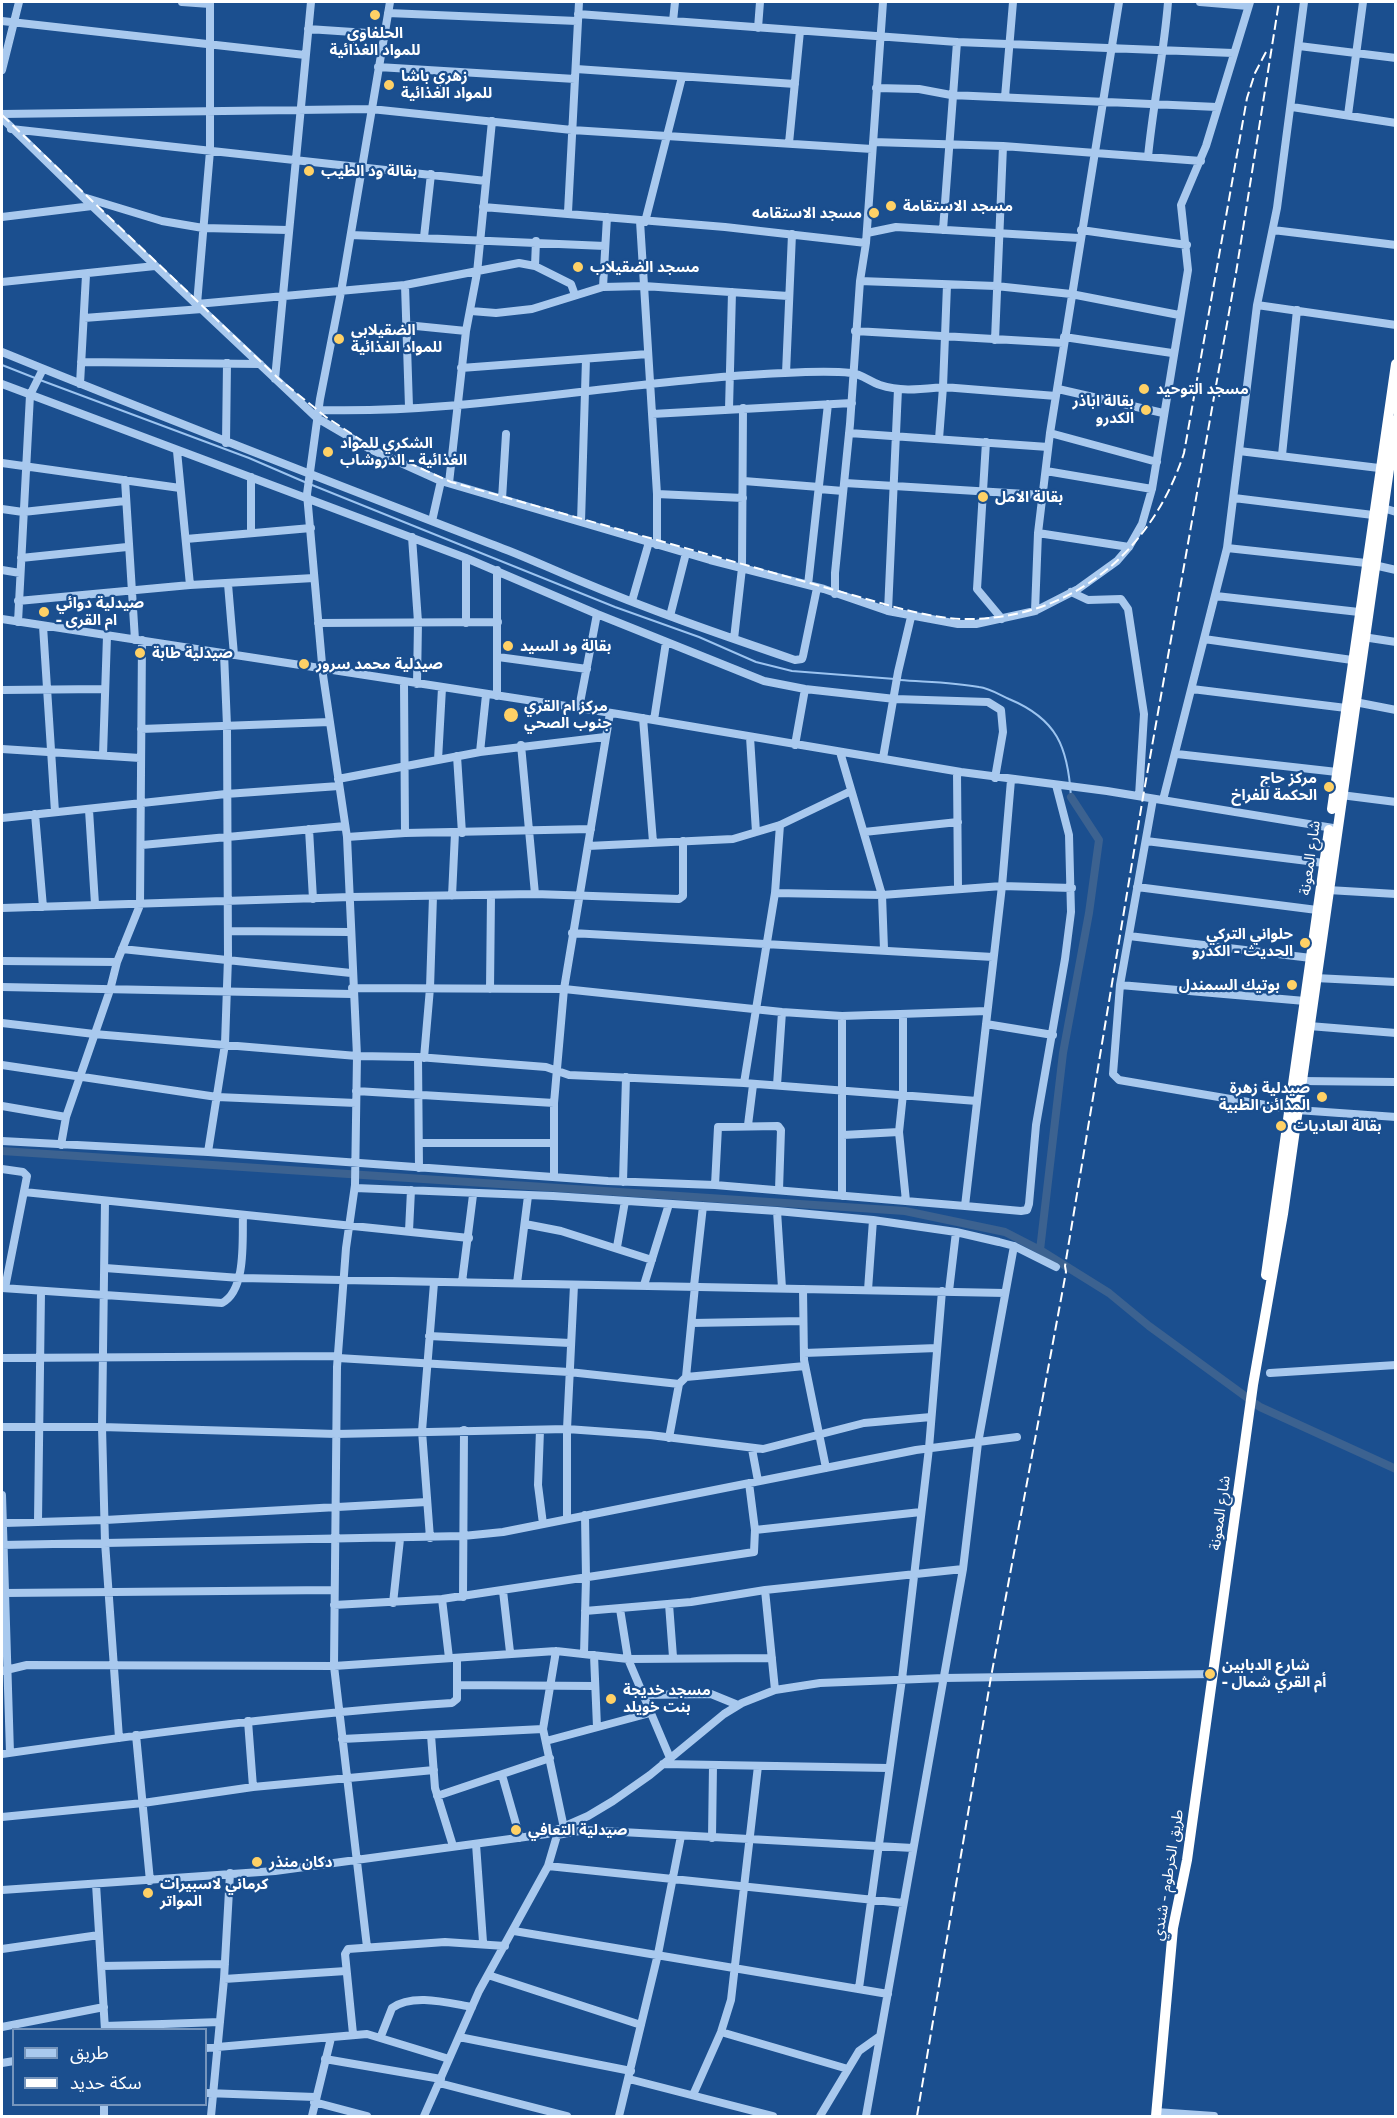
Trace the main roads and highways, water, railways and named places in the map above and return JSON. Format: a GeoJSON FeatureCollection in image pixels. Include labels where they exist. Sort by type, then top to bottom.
{"type":"FeatureCollection","features":[{"type":"Feature","properties":{"kind":"highway","name":"شارع المعونة"},"geometry":{"type":"LineString","coordinates":[[1293,1110],[1301,1081],[1328,890],[1337,772],[1363,637],[1370,564],[1383,508],[1395,364]]}},
{"type":"Feature","properties":{"kind":"highway","name":"شارع المعونة"},"geometry":{"type":"LineString","coordinates":[[1370,564],[1372,515],[1379,468],[1390,443],[1395,420]]}},
{"type":"Feature","properties":{"kind":"highway","name":"شارع المعونة"},"geometry":{"type":"LineString","coordinates":[[1213,1674],[1253,1385],[1283,1214],[1305,1001],[1317,910],[1324,863],[1341,795],[1352,660],[1359,612],[1367,584]]}},
{"type":"Feature","properties":{"kind":"highway","name":"طريق الخرطوم - شندي"},"geometry":{"type":"LineString","coordinates":[[1156,2114],[1173,1928],[1187,1860],[1213,1674]]}},
{"type":"Feature","properties":{"kind":"waterway"},"geometry":{"type":"LineString","coordinates":[[2,365],[35,378]]}},
{"type":"Feature","properties":{"kind":"waterway"},"geometry":{"type":"LineString","coordinates":[[40,380],[249,458],[307,483]]}},
{"type":"Feature","properties":{"kind":"waterway"},"geometry":{"type":"LineString","coordinates":[[312,485],[615,607],[699,637],[756,662],[792,671],[895,679]]}},
{"type":"Feature","properties":{"kind":"waterway"},"geometry":{"type":"LineString","coordinates":[[900,680],[983,688],[1039,716],[1049,726],[1063,749],[1071,797]]}},
{"type":"Feature","properties":{"kind":"waterway"},"geometry":{"type":"LineString","coordinates":[[1040,1250],[1063,1053],[1089,913],[1099,840],[1071,797]]}},
{"type":"Feature","properties":{"kind":"waterway"},"geometry":{"type":"LineString","coordinates":[[2,1151],[905,1211],[1005,1232],[1040,1250],[1109,1293],[1149,1326],[1260,1407],[1396,1469]]}},
{"type":"Feature","properties":{"kind":"railway"},"geometry":{"type":"LineString","coordinates":[[917,2116],[991,1677],[1066,1272],[1065,1266],[1143,797],[1236,273],[1279,2]]}},
{"type":"Feature","properties":{"kind":"railway"},"geometry":{"type":"LineString","coordinates":[[2,115],[279,379],[326,417],[367,444],[451,482],[898,608],[963,619],[1002,617],[1038,608],[1072,593],[1102,574],[1128,550],[1151,521],[1170,489],[1184,453],[1247,98],[1255,73],[1266,52]]}},
{"type":"Feature","properties":{"kind":"place","name":"الحلفاوي للمواد الغذائية"},"geometry":{"type":"Point","coordinates":[375,15]}},
{"type":"Feature","properties":{"kind":"place","name":"زهري باشا للمواد الغذائية"},"geometry":{"type":"Point","coordinates":[389,85]}},
{"type":"Feature","properties":{"kind":"place","name":"بقالة ود الطيب"},"geometry":{"type":"Point","coordinates":[309,171]}},
{"type":"Feature","properties":{"kind":"place","name":"مسجد الاستقامة"},"geometry":{"type":"Point","coordinates":[891,206]}},
{"type":"Feature","properties":{"kind":"place","name":"مسجد الاستقامه"},"geometry":{"type":"Point","coordinates":[874,213]}},
{"type":"Feature","properties":{"kind":"place","name":"مسجد الضقيلاب"},"geometry":{"type":"Point","coordinates":[578,267]}},
{"type":"Feature","properties":{"kind":"place","name":"الضقيلابي للمواد الغذائية"},"geometry":{"type":"Point","coordinates":[339,339]}},
{"type":"Feature","properties":{"kind":"place","name":"مسجد التوحيد"},"geometry":{"type":"Point","coordinates":[1144,389]}},
{"type":"Feature","properties":{"kind":"place","name":"بقالة اباذر الكدرو"},"geometry":{"type":"Point","coordinates":[1146,410]}},
{"type":"Feature","properties":{"kind":"place","name":"الشكري للمواد الغذائية - الدروشاب"},"geometry":{"type":"Point","coordinates":[328,452]}},
{"type":"Feature","properties":{"kind":"place","name":"بقالة الامل"},"geometry":{"type":"Point","coordinates":[983,497]}},
{"type":"Feature","properties":{"kind":"place","name":"صيدلية دوائي - ام القرى"},"geometry":{"type":"Point","coordinates":[44,612]}},
{"type":"Feature","properties":{"kind":"place","name":"بقالة ود السيد"},"geometry":{"type":"Point","coordinates":[508,646]}},
{"type":"Feature","properties":{"kind":"place","name":"صيدلية طابة"},"geometry":{"type":"Point","coordinates":[140,653]}},
{"type":"Feature","properties":{"kind":"place","name":"صيدلية محمد سرور"},"geometry":{"type":"Point","coordinates":[304,664]}},
{"type":"Feature","properties":{"kind":"place","name":"مركز ام القري جنوب الصحي"},"geometry":{"type":"Point","coordinates":[511,715]}},
{"type":"Feature","properties":{"kind":"place","name":"مركز حاج الحكمة للفراخ"},"geometry":{"type":"Point","coordinates":[1329,787]}},
{"type":"Feature","properties":{"kind":"place","name":"حلواني التركي الحديث - الكدرو"},"geometry":{"type":"Point","coordinates":[1305,943]}},
{"type":"Feature","properties":{"kind":"place","name":"بوتيك السمندل"},"geometry":{"type":"Point","coordinates":[1292,985]}},
{"type":"Feature","properties":{"kind":"place","name":"صيدلية زهرة المدائن الطبية"},"geometry":{"type":"Point","coordinates":[1322,1097]}},
{"type":"Feature","properties":{"kind":"place","name":"بقالة العاديات"},"geometry":{"type":"Point","coordinates":[1281,1126]}},
{"type":"Feature","properties":{"kind":"place","name":"شارع الدبابين - أم القري شمال"},"geometry":{"type":"Point","coordinates":[1210,1674]}},
{"type":"Feature","properties":{"kind":"place","name":"مسجد خديجة بنت خويلد"},"geometry":{"type":"Point","coordinates":[611,1699]}},
{"type":"Feature","properties":{"kind":"place","name":"صيدلية التعافي"},"geometry":{"type":"Point","coordinates":[516,1830]}},
{"type":"Feature","properties":{"kind":"place","name":"دكان منذر"},"geometry":{"type":"Point","coordinates":[257,1862]}},
{"type":"Feature","properties":{"kind":"place","name":"كرماني لاسبيرات المواتر"},"geometry":{"type":"Point","coordinates":[148,1893]}}]}
